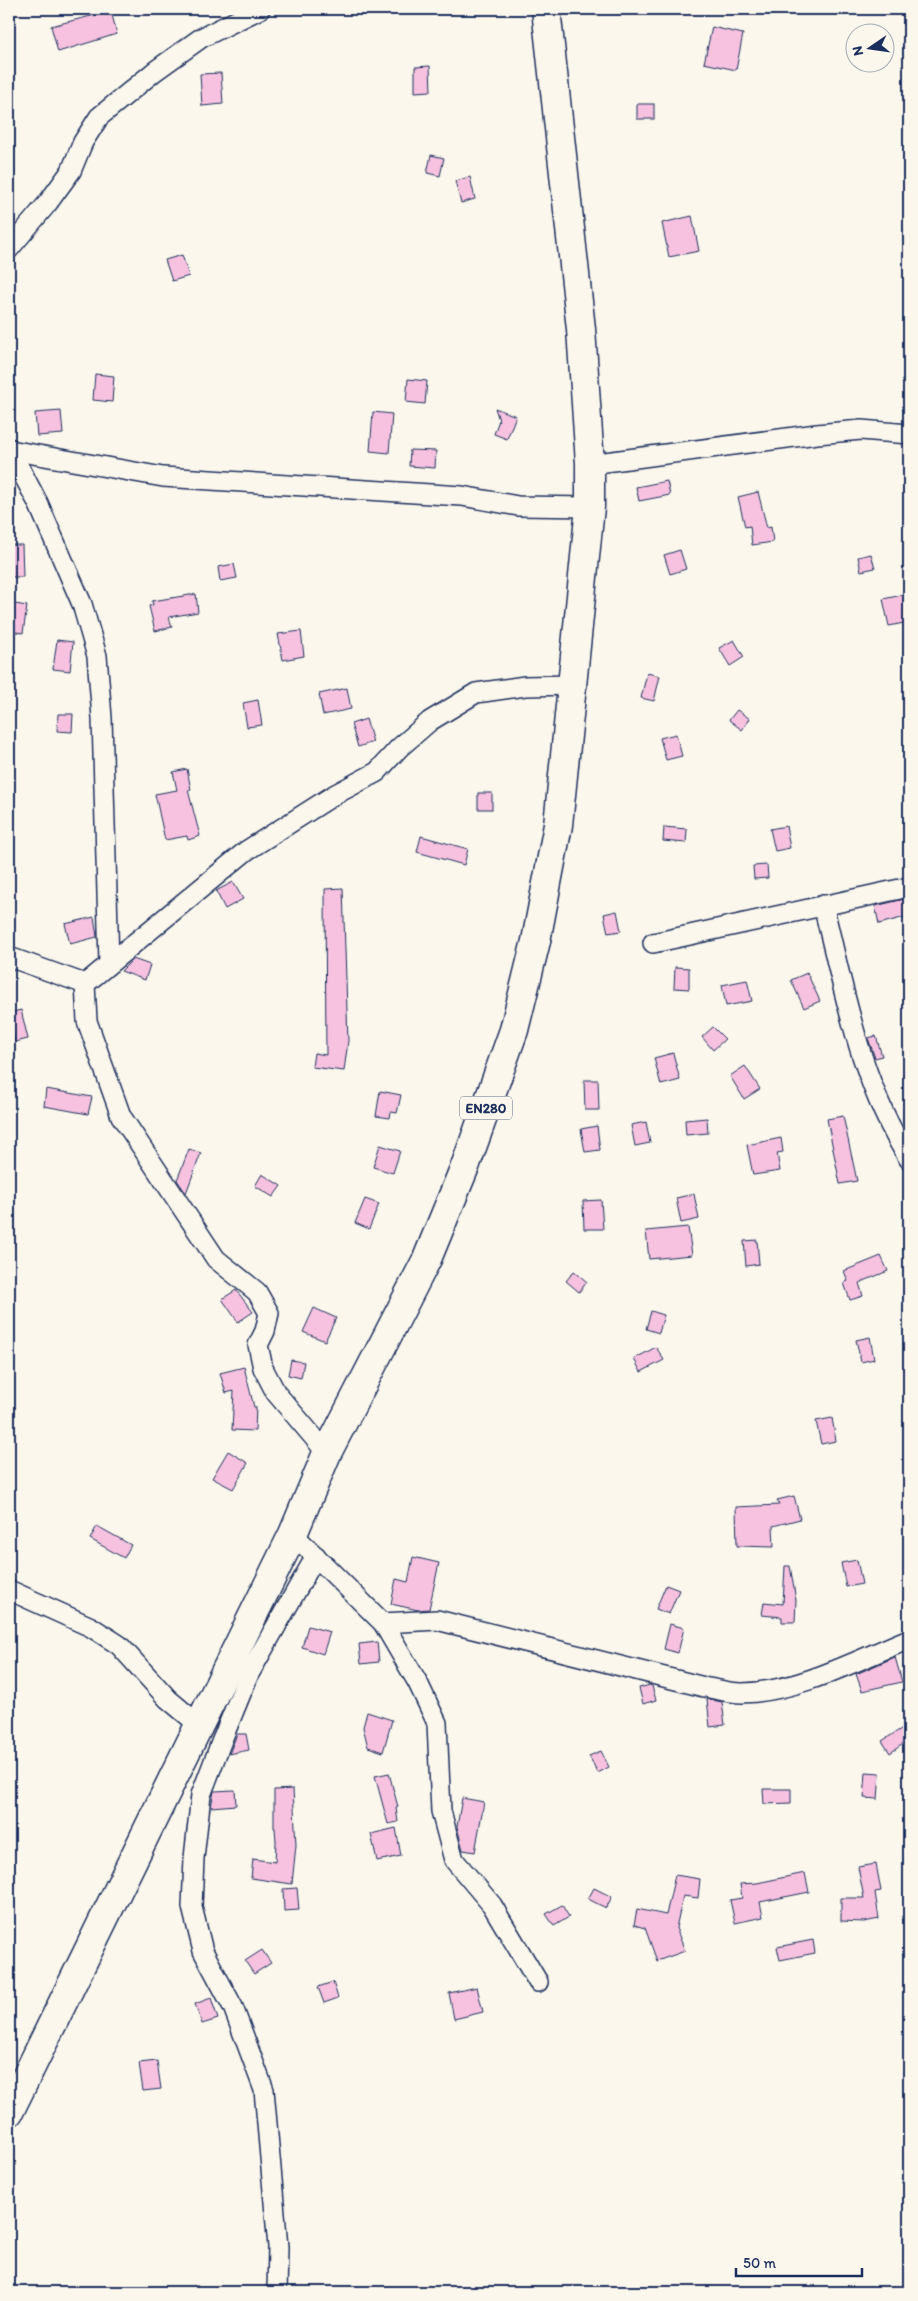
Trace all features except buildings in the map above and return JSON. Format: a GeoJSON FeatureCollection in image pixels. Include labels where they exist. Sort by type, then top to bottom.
{"type":"FeatureCollection","features":[{"type":"Feature","properties":{"kind":"main road","name":"EN280"},"geometry":{"type":"LineString","coordinates":[[9,2112],[293,1534],[327,1453],[427,1259],[466,1164],[514,1030],[536,941],[558,825],[590,507],[590,464],[581,329],[546,9]]}},
{"type":"Feature","properties":{"kind":"street"},"geometry":{"type":"LineString","coordinates":[[9,249],[47,204],[71,171],[83,142],[99,117],[155,71],[201,38],[260,9]]}},
{"type":"Feature","properties":{"kind":"street"},"geometry":{"type":"LineString","coordinates":[[590,464],[817,434],[861,430],[909,434]]}},
{"type":"Feature","properties":{"kind":"street"},"geometry":{"type":"LineString","coordinates":[[9,449],[163,477],[462,496],[518,506],[590,507]]}},
{"type":"Feature","properties":{"kind":"street"},"geometry":{"type":"LineString","coordinates":[[9,449],[38,504],[82,604],[97,656],[102,718],[109,963]]}},
{"type":"Feature","properties":{"kind":"street"},"geometry":{"type":"LineString","coordinates":[[85,984],[246,851],[334,796],[377,772],[399,748],[430,721],[476,693],[525,686],[573,685]]}},
{"type":"Feature","properties":{"kind":"street"},"geometry":{"type":"LineString","coordinates":[[653,943],[909,887]]}},
{"type":"Feature","properties":{"kind":"street"},"geometry":{"type":"LineString","coordinates":[[823,905],[860,1054],[878,1104],[909,1159]]}},
{"type":"Feature","properties":{"kind":"street"},"geometry":{"type":"LineString","coordinates":[[9,957],[85,984]]}},
{"type":"Feature","properties":{"kind":"street"},"geometry":{"type":"LineString","coordinates":[[85,984],[87,1021],[121,1116],[216,1259],[258,1292],[268,1313],[265,1331],[258,1345],[263,1368],[276,1393],[327,1453]]}},
{"type":"Feature","properties":{"kind":"street"},"geometry":{"type":"LineString","coordinates":[[293,1534],[383,1623],[418,1682],[437,1723],[440,1812],[454,1860],[492,1904],[538,1982]]}},
{"type":"Feature","properties":{"kind":"street"},"geometry":{"type":"LineString","coordinates":[[277,2292],[278,2247],[264,2090],[232,2007],[203,1951],[192,1906],[194,1858],[201,1795],[222,1740],[249,1674],[316,1556]]}},
{"type":"Feature","properties":{"kind":"street"},"geometry":{"type":"LineString","coordinates":[[9,1590],[91,1627],[119,1645],[168,1699],[199,1725]]}},
{"type":"Feature","properties":{"kind":"street"},"geometry":{"type":"LineString","coordinates":[[383,1623],[437,1620],[704,1687],[739,1693],[768,1691],[802,1682],[909,1639]]}}]}
